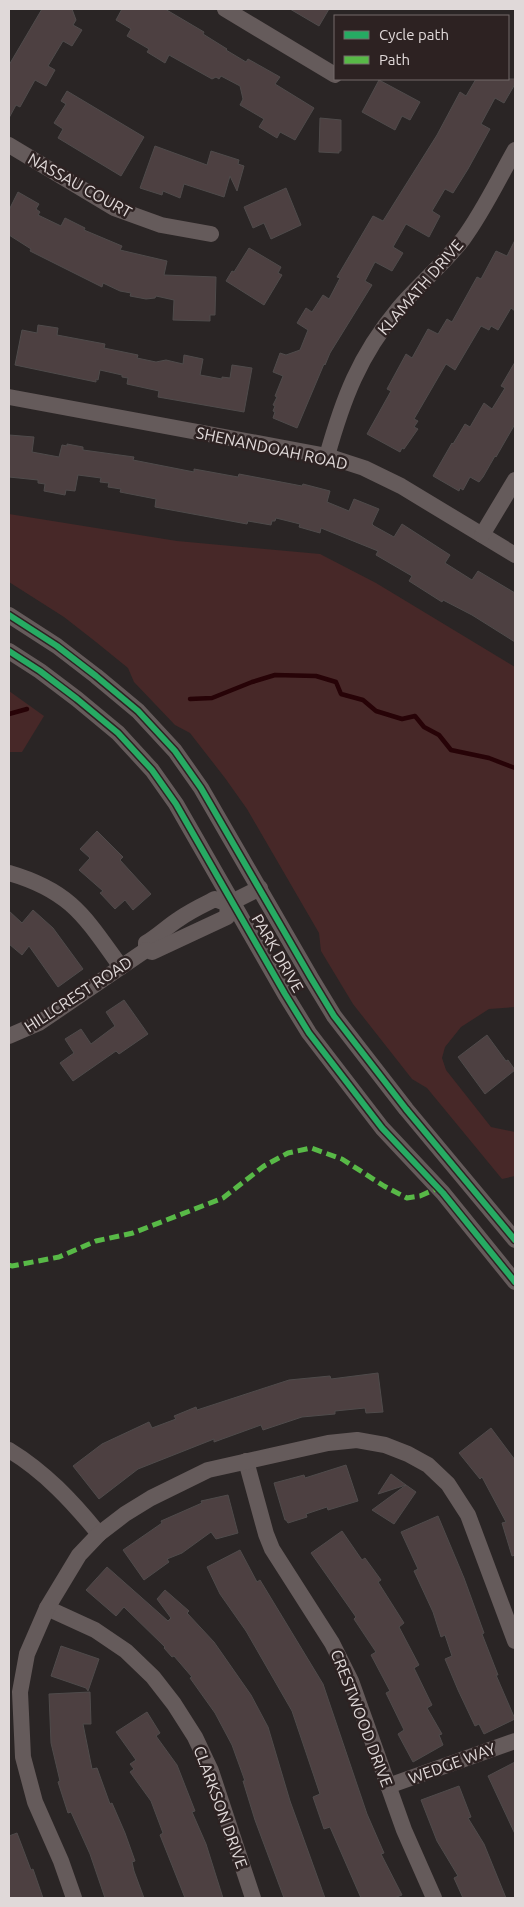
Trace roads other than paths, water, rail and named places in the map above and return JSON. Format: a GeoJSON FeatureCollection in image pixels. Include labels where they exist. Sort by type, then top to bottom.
{"type":"FeatureCollection","features":[{"type":"Feature","properties":{"kind":"street"},"geometry":{"type":"LineString","coordinates":[[225,9],[334,74]]}},
{"type":"Feature","properties":{"kind":"street","name":"NASSAU COURT"},"geometry":{"type":"LineString","coordinates":[[9,146],[114,208],[161,225],[211,234]]}},
{"type":"Feature","properties":{"kind":"street","name":"KLAMATH DRIVE"},"geometry":{"type":"LineString","coordinates":[[327,456],[344,400],[357,368],[398,308],[463,239],[515,150]]}},
{"type":"Feature","properties":{"kind":"street","name":"SHENANDOAH ROAD"},"geometry":{"type":"LineString","coordinates":[[9,397],[327,456],[364,468],[401,486],[515,555]]}},
{"type":"Feature","properties":{"kind":"street"},"geometry":{"type":"LineString","coordinates":[[482,535],[515,480]]}},
{"type":"Feature","properties":{"kind":"street","name":"PARK DRIVE"},"geometry":{"type":"LineString","coordinates":[[9,615],[57,646],[96,676],[144,718],[175,751],[201,788],[311,978],[357,1047],[406,1109],[513,1234]]}},
{"type":"Feature","properties":{"kind":"street","name":"PARK DRIVE"},"geometry":{"type":"LineString","coordinates":[[9,651],[78,699],[118,733],[152,770],[176,804],[231,903],[309,1033],[382,1128],[443,1193],[515,1282]]}},
{"type":"Feature","properties":{"kind":"street"},"geometry":{"type":"LineString","coordinates":[[9,873],[54,890],[70,903],[93,927],[121,967]]}},
{"type":"Feature","properties":{"kind":"street"},"geometry":{"type":"LineString","coordinates":[[231,903],[260,888]]}},
{"type":"Feature","properties":{"kind":"street","name":"HILLCREST ROAD"},"geometry":{"type":"LineString","coordinates":[[215,899],[231,903],[226,918],[182,940],[152,952],[146,950],[146,943],[160,935],[178,919],[215,899]]}},
{"type":"Feature","properties":{"kind":"street"},"geometry":{"type":"LineString","coordinates":[[173,924],[182,940]]}},
{"type":"Feature","properties":{"kind":"street","name":"HILLCREST ROAD"},"geometry":{"type":"LineString","coordinates":[[9,1036],[39,1023],[146,950]]}},
{"type":"Feature","properties":{"kind":"street"},"geometry":{"type":"LineString","coordinates":[[489,1249],[513,1234]]}},
{"type":"Feature","properties":{"kind":"street"},"geometry":{"type":"LineString","coordinates":[[74,1898],[61,1860],[35,1802],[24,1757],[14,1692],[47,1608],[79,1555],[99,1534],[125,1514],[151,1498],[208,1470],[328,1443],[357,1440],[385,1445],[408,1454],[428,1465],[448,1484],[468,1515],[515,1641]]}},
{"type":"Feature","properties":{"kind":"street"},"geometry":{"type":"LineString","coordinates":[[9,1450],[36,1468],[72,1501],[99,1534]]}},
{"type":"Feature","properties":{"kind":"street","name":"CRESTWOOD DRIVE"},"geometry":{"type":"LineString","coordinates":[[246,1462],[272,1550],[332,1643],[351,1681],[404,1830],[434,1898]]}},
{"type":"Feature","properties":{"kind":"street","name":"CLARKSON DRIVE"},"geometry":{"type":"LineString","coordinates":[[47,1608],[95,1630],[126,1651],[153,1677],[174,1704],[196,1737],[211,1771],[253,1898]]}},
{"type":"Feature","properties":{"kind":"street","name":"WEDGE WAY"},"geometry":{"type":"LineString","coordinates":[[388,1786],[515,1741]]}},
{"type":"Feature","properties":{"kind":"waterway"},"geometry":{"type":"LineString","coordinates":[[190,699],[212,698],[275,675],[316,676],[336,682],[341,694],[363,700],[376,711],[402,719],[415,716],[424,727],[439,735],[451,750],[489,758],[515,768]]}},
{"type":"Feature","properties":{"kind":"waterway"},"geometry":{"type":"LineString","coordinates":[[9,714],[27,709]]}}]}
